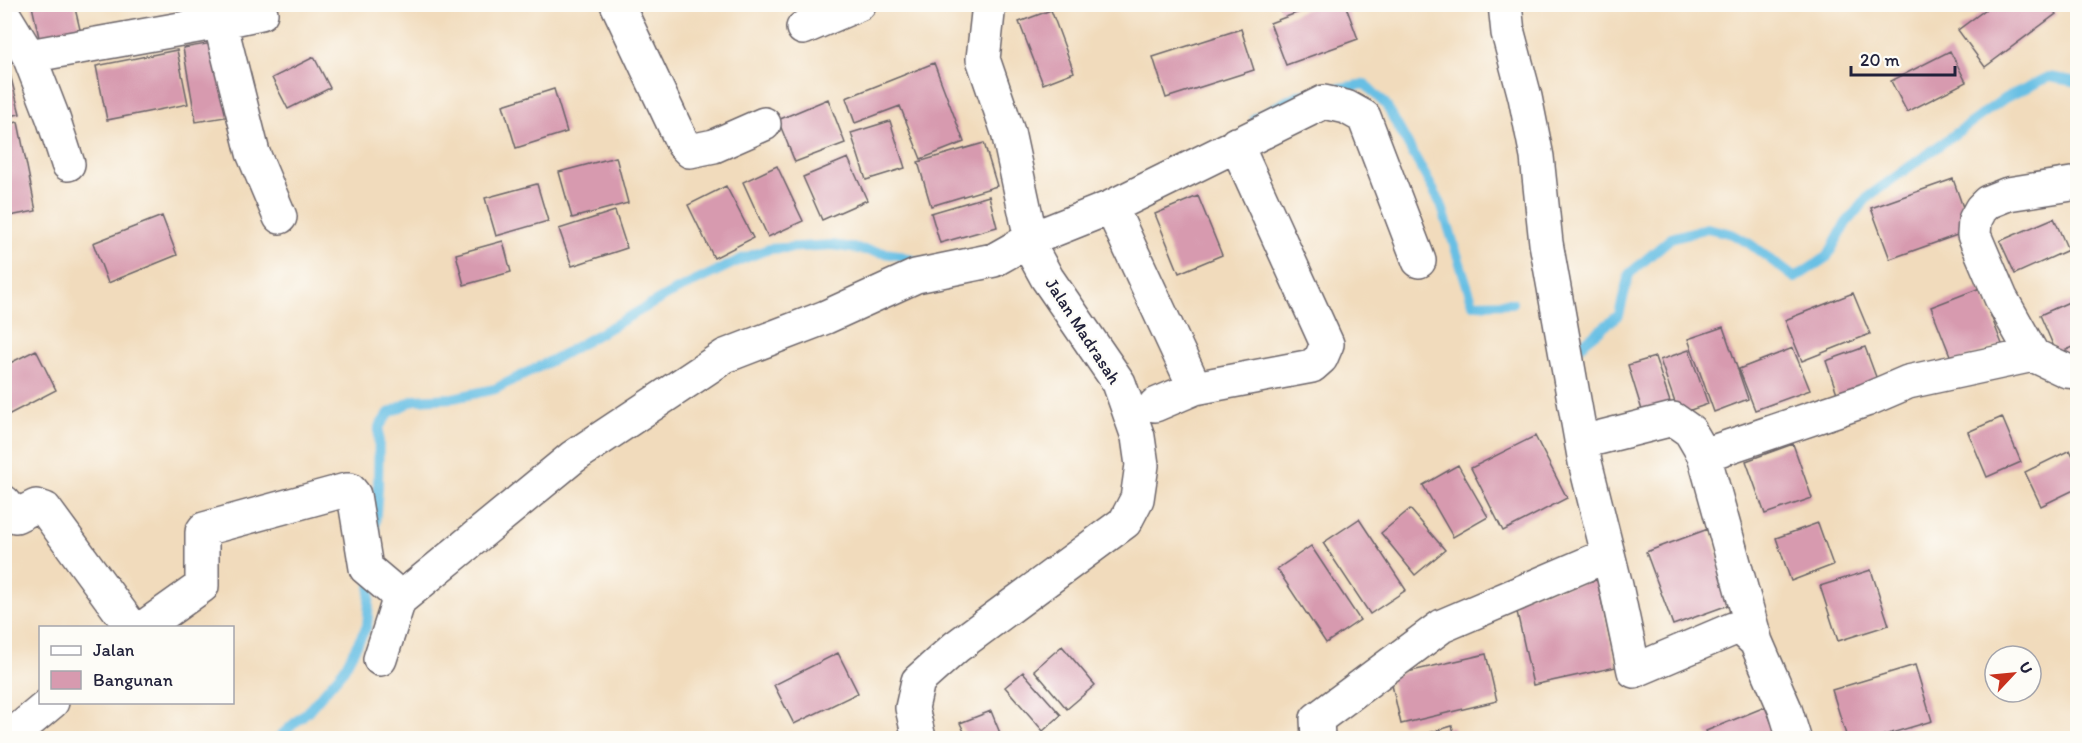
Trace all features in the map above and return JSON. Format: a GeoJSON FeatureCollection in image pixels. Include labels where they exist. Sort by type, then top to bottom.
{"type":"FeatureCollection","features":[{"type":"Feature","properties":{"kind":"street"},"geometry":{"type":"LineString","coordinates":[[617,4],[683,144],[690,151],[699,151],[714,146],[764,124]]}},
{"type":"Feature","properties":{"kind":"street"},"geometry":{"type":"LineString","coordinates":[[803,28],[860,4]]}},
{"type":"Feature","properties":{"kind":"street","name":"Jalan Madrasah"},"geometry":{"type":"LineString","coordinates":[[919,738],[912,708],[918,681],[956,647],[1125,522],[1137,499],[1142,465],[1138,437],[1119,383],[1047,278],[1030,247],[1031,239],[1008,132],[983,59],[989,4]]}},
{"type":"Feature","properties":{"kind":"street"},"geometry":{"type":"LineString","coordinates":[[29,56],[261,13]]}},
{"type":"Feature","properties":{"kind":"street"},"geometry":{"type":"LineString","coordinates":[[4,15],[29,56],[68,164]]}},
{"type":"Feature","properties":{"kind":"street"},"geometry":{"type":"LineString","coordinates":[[1506,19],[1537,156],[1546,243],[1582,442],[1634,671],[1733,629],[1743,630],[1755,642]]}},
{"type":"Feature","properties":{"kind":"street"},"geometry":{"type":"LineString","coordinates":[[220,22],[253,153],[280,217]]}},
{"type":"Feature","properties":{"kind":"street"},"geometry":{"type":"LineString","coordinates":[[380,659],[395,595],[573,457],[725,356],[826,317],[916,276],[994,260],[1031,239],[1111,207],[1324,102],[1346,107],[1364,117],[1419,261]]}},
{"type":"Feature","properties":{"kind":"street"},"geometry":{"type":"LineString","coordinates":[[1155,405],[1195,388],[1312,366],[1322,358],[1327,344],[1236,144]]}},
{"type":"Feature","properties":{"kind":"street"},"geometry":{"type":"LineString","coordinates":[[2078,183],[2008,194],[1988,202],[1975,220],[1974,235],[2001,298],[2033,355],[2067,371],[2078,372]]}},
{"type":"Feature","properties":{"kind":"street"},"geometry":{"type":"LineString","coordinates":[[1111,207],[1195,388]]}},
{"type":"Feature","properties":{"kind":"street"},"geometry":{"type":"LineString","coordinates":[[1704,455],[1866,400],[1908,382],[2033,355]]}},
{"type":"Feature","properties":{"kind":"street"},"geometry":{"type":"LineString","coordinates":[[1582,442],[1673,419],[1690,431],[1704,455],[1755,642],[1785,709],[1794,738]]}},
{"type":"Feature","properties":{"kind":"street"},"geometry":{"type":"LineString","coordinates":[[144,626],[202,586],[202,532],[204,529],[350,490],[354,495],[366,568],[395,595]]}},
{"type":"Feature","properties":{"kind":"street"},"geometry":{"type":"LineString","coordinates":[[8,515],[36,506],[45,509],[131,626]]}},
{"type":"Feature","properties":{"kind":"street"},"geometry":{"type":"LineString","coordinates":[[1318,738],[1317,719],[1442,626],[1608,555]]}},
{"type":"Feature","properties":{"kind":"street"},"geometry":{"type":"LineString","coordinates":[[9,738],[50,704]]}},
{"type":"Feature","properties":{"kind":"building"},"geometry":{"type":"Polygon","coordinates":[[[74,4],[83,42],[42,51],[32,6],[74,4]]]}},
{"type":"Feature","properties":{"kind":"building"},"geometry":{"type":"Polygon","coordinates":[[[1278,4],[1299,4],[1299,5],[1281,12],[1278,4]]]}},
{"type":"Feature","properties":{"kind":"building"},"geometry":{"type":"Polygon","coordinates":[[[1320,4],[1345,4],[1358,39],[1286,65],[1270,23],[1320,4]]]}},
{"type":"Feature","properties":{"kind":"building"},"geometry":{"type":"Polygon","coordinates":[[[1993,4],[2049,4],[2056,14],[1985,67],[1958,30],[1993,4]]]}},
{"type":"Feature","properties":{"kind":"building"},"geometry":{"type":"Polygon","coordinates":[[[1051,10],[1074,72],[1043,84],[1019,22],[1051,10]]]}},
{"type":"Feature","properties":{"kind":"building"},"geometry":{"type":"Polygon","coordinates":[[[1241,29],[1254,70],[1166,98],[1153,57],[1241,29]]]}},
{"type":"Feature","properties":{"kind":"building"},"geometry":{"type":"Polygon","coordinates":[[[224,41],[237,115],[196,122],[183,48],[224,41]]]}},
{"type":"Feature","properties":{"kind":"building"},"geometry":{"type":"Polygon","coordinates":[[[4,50],[20,114],[4,117],[4,50]]]}},
{"type":"Feature","properties":{"kind":"building"},"geometry":{"type":"Polygon","coordinates":[[[177,50],[188,104],[107,120],[96,66],[177,50]]]}},
{"type":"Feature","properties":{"kind":"building"},"geometry":{"type":"Polygon","coordinates":[[[1950,51],[1966,82],[1907,112],[1891,81],[1950,51]]]}},
{"type":"Feature","properties":{"kind":"building"},"geometry":{"type":"Polygon","coordinates":[[[314,57],[330,88],[288,109],[272,78],[314,57]]]}},
{"type":"Feature","properties":{"kind":"building"},"geometry":{"type":"Polygon","coordinates":[[[934,63],[964,142],[921,159],[900,106],[855,123],[846,98],[934,63]]]}},
{"type":"Feature","properties":{"kind":"building"},"geometry":{"type":"Polygon","coordinates":[[[554,89],[567,132],[516,148],[503,105],[554,89]]]}},
{"type":"Feature","properties":{"kind":"building"},"geometry":{"type":"Polygon","coordinates":[[[828,99],[845,143],[795,162],[778,120],[828,99]]]}},
{"type":"Feature","properties":{"kind":"building"},"geometry":{"type":"Polygon","coordinates":[[[890,121],[905,168],[866,180],[851,133],[890,121]]]}},
{"type":"Feature","properties":{"kind":"building"},"geometry":{"type":"Polygon","coordinates":[[[18,122],[36,211],[4,217],[4,125],[18,122]]]}},
{"type":"Feature","properties":{"kind":"building"},"geometry":{"type":"Polygon","coordinates":[[[984,143],[997,186],[931,206],[918,162],[984,143]]]}},
{"type":"Feature","properties":{"kind":"building"},"geometry":{"type":"Polygon","coordinates":[[[616,157],[628,203],[572,218],[559,172],[616,157]]]}},
{"type":"Feature","properties":{"kind":"building"},"geometry":{"type":"Polygon","coordinates":[[[848,158],[867,200],[822,220],[803,177],[848,158]]]}},
{"type":"Feature","properties":{"kind":"building"},"geometry":{"type":"Polygon","coordinates":[[[777,166],[803,221],[768,237],[743,182],[777,166]]]}},
{"type":"Feature","properties":{"kind":"building"},"geometry":{"type":"Polygon","coordinates":[[[1953,179],[1971,230],[1890,259],[1871,208],[1953,179]]]}},
{"type":"Feature","properties":{"kind":"building"},"geometry":{"type":"Polygon","coordinates":[[[537,184],[548,221],[496,236],[485,198],[537,184]]]}},
{"type":"Feature","properties":{"kind":"building"},"geometry":{"type":"Polygon","coordinates":[[[726,186],[753,238],[714,258],[688,205],[726,186]]]}},
{"type":"Feature","properties":{"kind":"building"},"geometry":{"type":"Polygon","coordinates":[[[989,196],[997,227],[940,243],[931,213],[989,196]]]}},
{"type":"Feature","properties":{"kind":"building"},"geometry":{"type":"Polygon","coordinates":[[[1198,196],[1222,255],[1179,273],[1155,214],[1198,196]]]}},
{"type":"Feature","properties":{"kind":"building"},"geometry":{"type":"Polygon","coordinates":[[[615,211],[627,248],[572,266],[559,229],[615,211]]]}},
{"type":"Feature","properties":{"kind":"building"},"geometry":{"type":"Polygon","coordinates":[[[162,216],[177,255],[108,283],[93,243],[162,216]]]}},
{"type":"Feature","properties":{"kind":"building"},"geometry":{"type":"Polygon","coordinates":[[[2054,218],[2068,250],[2015,274],[2000,241],[2054,218]]]}},
{"type":"Feature","properties":{"kind":"building"},"geometry":{"type":"Polygon","coordinates":[[[503,241],[511,272],[464,285],[456,254],[503,241]]]}},
{"type":"Feature","properties":{"kind":"building"},"geometry":{"type":"Polygon","coordinates":[[[1980,288],[2002,344],[1953,363],[1931,307],[1980,288]]]}},
{"type":"Feature","properties":{"kind":"building"},"geometry":{"type":"Polygon","coordinates":[[[1853,293],[1870,334],[1802,361],[1785,320],[1853,293]]]}},
{"type":"Feature","properties":{"kind":"building"},"geometry":{"type":"Polygon","coordinates":[[[2078,298],[2078,345],[2057,354],[2040,315],[2078,298]]]}},
{"type":"Feature","properties":{"kind":"building"},"geometry":{"type":"Polygon","coordinates":[[[1723,327],[1748,399],[1714,412],[1688,339],[1723,327]]]}},
{"type":"Feature","properties":{"kind":"building"},"geometry":{"type":"Polygon","coordinates":[[[1865,347],[1879,385],[1839,399],[1826,361],[1865,347]]]}},
{"type":"Feature","properties":{"kind":"building"},"geometry":{"type":"Polygon","coordinates":[[[1793,348],[1810,390],[1755,410],[1739,369],[1793,348]]]}},
{"type":"Feature","properties":{"kind":"building"},"geometry":{"type":"Polygon","coordinates":[[[36,350],[56,390],[4,417],[4,366],[36,350]]]}},
{"type":"Feature","properties":{"kind":"building"},"geometry":{"type":"Polygon","coordinates":[[[1689,350],[1708,404],[1679,414],[1660,360],[1689,350]]]}},
{"type":"Feature","properties":{"kind":"building"},"geometry":{"type":"Polygon","coordinates":[[[1655,357],[1673,411],[1645,420],[1628,365],[1655,357]]]}},
{"type":"Feature","properties":{"kind":"building"},"geometry":{"type":"Polygon","coordinates":[[[2002,417],[2021,462],[1987,477],[1968,432],[2002,417]]]}},
{"type":"Feature","properties":{"kind":"building"},"geometry":{"type":"Polygon","coordinates":[[[1535,436],[1567,498],[1503,531],[1471,468],[1535,436]]]}},
{"type":"Feature","properties":{"kind":"building"},"geometry":{"type":"Polygon","coordinates":[[[1793,444],[1812,498],[1765,514],[1746,461],[1793,444]]]}},
{"type":"Feature","properties":{"kind":"building"},"geometry":{"type":"Polygon","coordinates":[[[2070,450],[2078,466],[2078,488],[2041,506],[2025,472],[2070,450]]]}},
{"type":"Feature","properties":{"kind":"building"},"geometry":{"type":"Polygon","coordinates":[[[1458,465],[1488,517],[1453,537],[1423,485],[1458,465]]]}},
{"type":"Feature","properties":{"kind":"building"},"geometry":{"type":"Polygon","coordinates":[[[1410,509],[1445,550],[1415,575],[1381,533],[1410,509]]]}},
{"type":"Feature","properties":{"kind":"building"},"geometry":{"type":"Polygon","coordinates":[[[1359,519],[1406,590],[1370,614],[1323,543],[1359,519]]]}},
{"type":"Feature","properties":{"kind":"building"},"geometry":{"type":"Polygon","coordinates":[[[1818,523],[1833,565],[1791,581],[1776,538],[1818,523]]]}},
{"type":"Feature","properties":{"kind":"building"},"geometry":{"type":"Polygon","coordinates":[[[1708,529],[1734,603],[1673,625],[1646,552],[1708,529]]]}},
{"type":"Feature","properties":{"kind":"building"},"geometry":{"type":"Polygon","coordinates":[[[1311,546],[1360,620],[1326,643],[1277,569],[1311,546]]]}},
{"type":"Feature","properties":{"kind":"building"},"geometry":{"type":"Polygon","coordinates":[[[1871,570],[1889,625],[1838,641],[1820,586],[1871,570]]]}},
{"type":"Feature","properties":{"kind":"building"},"geometry":{"type":"Polygon","coordinates":[[[1597,580],[1616,667],[1533,685],[1514,598],[1597,580]]]}},
{"type":"Feature","properties":{"kind":"building"},"geometry":{"type":"Polygon","coordinates":[[[1062,646],[1095,685],[1067,709],[1034,670],[1062,646]]]}},
{"type":"Feature","properties":{"kind":"building"},"geometry":{"type":"Polygon","coordinates":[[[838,653],[858,693],[794,724],[774,685],[838,653]]]}},
{"type":"Feature","properties":{"kind":"building"},"geometry":{"type":"Polygon","coordinates":[[[1486,654],[1497,701],[1401,724],[1390,676],[1486,654]]]}},
{"type":"Feature","properties":{"kind":"building"},"geometry":{"type":"Polygon","coordinates":[[[1915,665],[1932,721],[1875,738],[1847,738],[1832,690],[1915,665]]]}},
{"type":"Feature","properties":{"kind":"building"},"geometry":{"type":"Polygon","coordinates":[[[1023,672],[1061,715],[1043,731],[1005,687],[1023,672]]]}},
{"type":"Feature","properties":{"kind":"building"},"geometry":{"type":"Polygon","coordinates":[[[1765,707],[1777,736],[1771,738],[1709,738],[1706,731],[1765,707]]]}},
{"type":"Feature","properties":{"kind":"building"},"geometry":{"type":"Polygon","coordinates":[[[991,711],[1002,738],[967,738],[960,723],[991,711]]]}},
{"type":"Feature","properties":{"kind":"building"},"geometry":{"type":"Polygon","coordinates":[[[1452,726],[1456,738],[1412,738],[1452,726]]]}},
{"type":"Feature","properties":{"kind":"waterway"},"geometry":{"type":"LineString","coordinates":[[1576,349],[1619,315],[1629,274],[1671,238],[1707,228],[1732,234],[1750,244],[1795,278],[1827,257],[1846,223],[1869,196],[2005,98],[2049,77],[2078,82]]}},
{"type":"Feature","properties":{"kind":"waterway"},"geometry":{"type":"LineString","coordinates":[[1255,118],[1298,95],[1365,84],[1386,105],[1441,204],[1473,304],[1512,303]]}},
{"type":"Feature","properties":{"kind":"waterway"},"geometry":{"type":"LineString","coordinates":[[374,537],[379,427],[389,413],[414,400],[453,398],[495,389],[558,357],[671,293],[742,259],[769,249],[832,245],[898,255],[923,262]]}},
{"type":"Feature","properties":{"kind":"waterway"},"geometry":{"type":"LineString","coordinates":[[278,738],[308,711],[344,669],[367,626],[371,579]]}}]}
